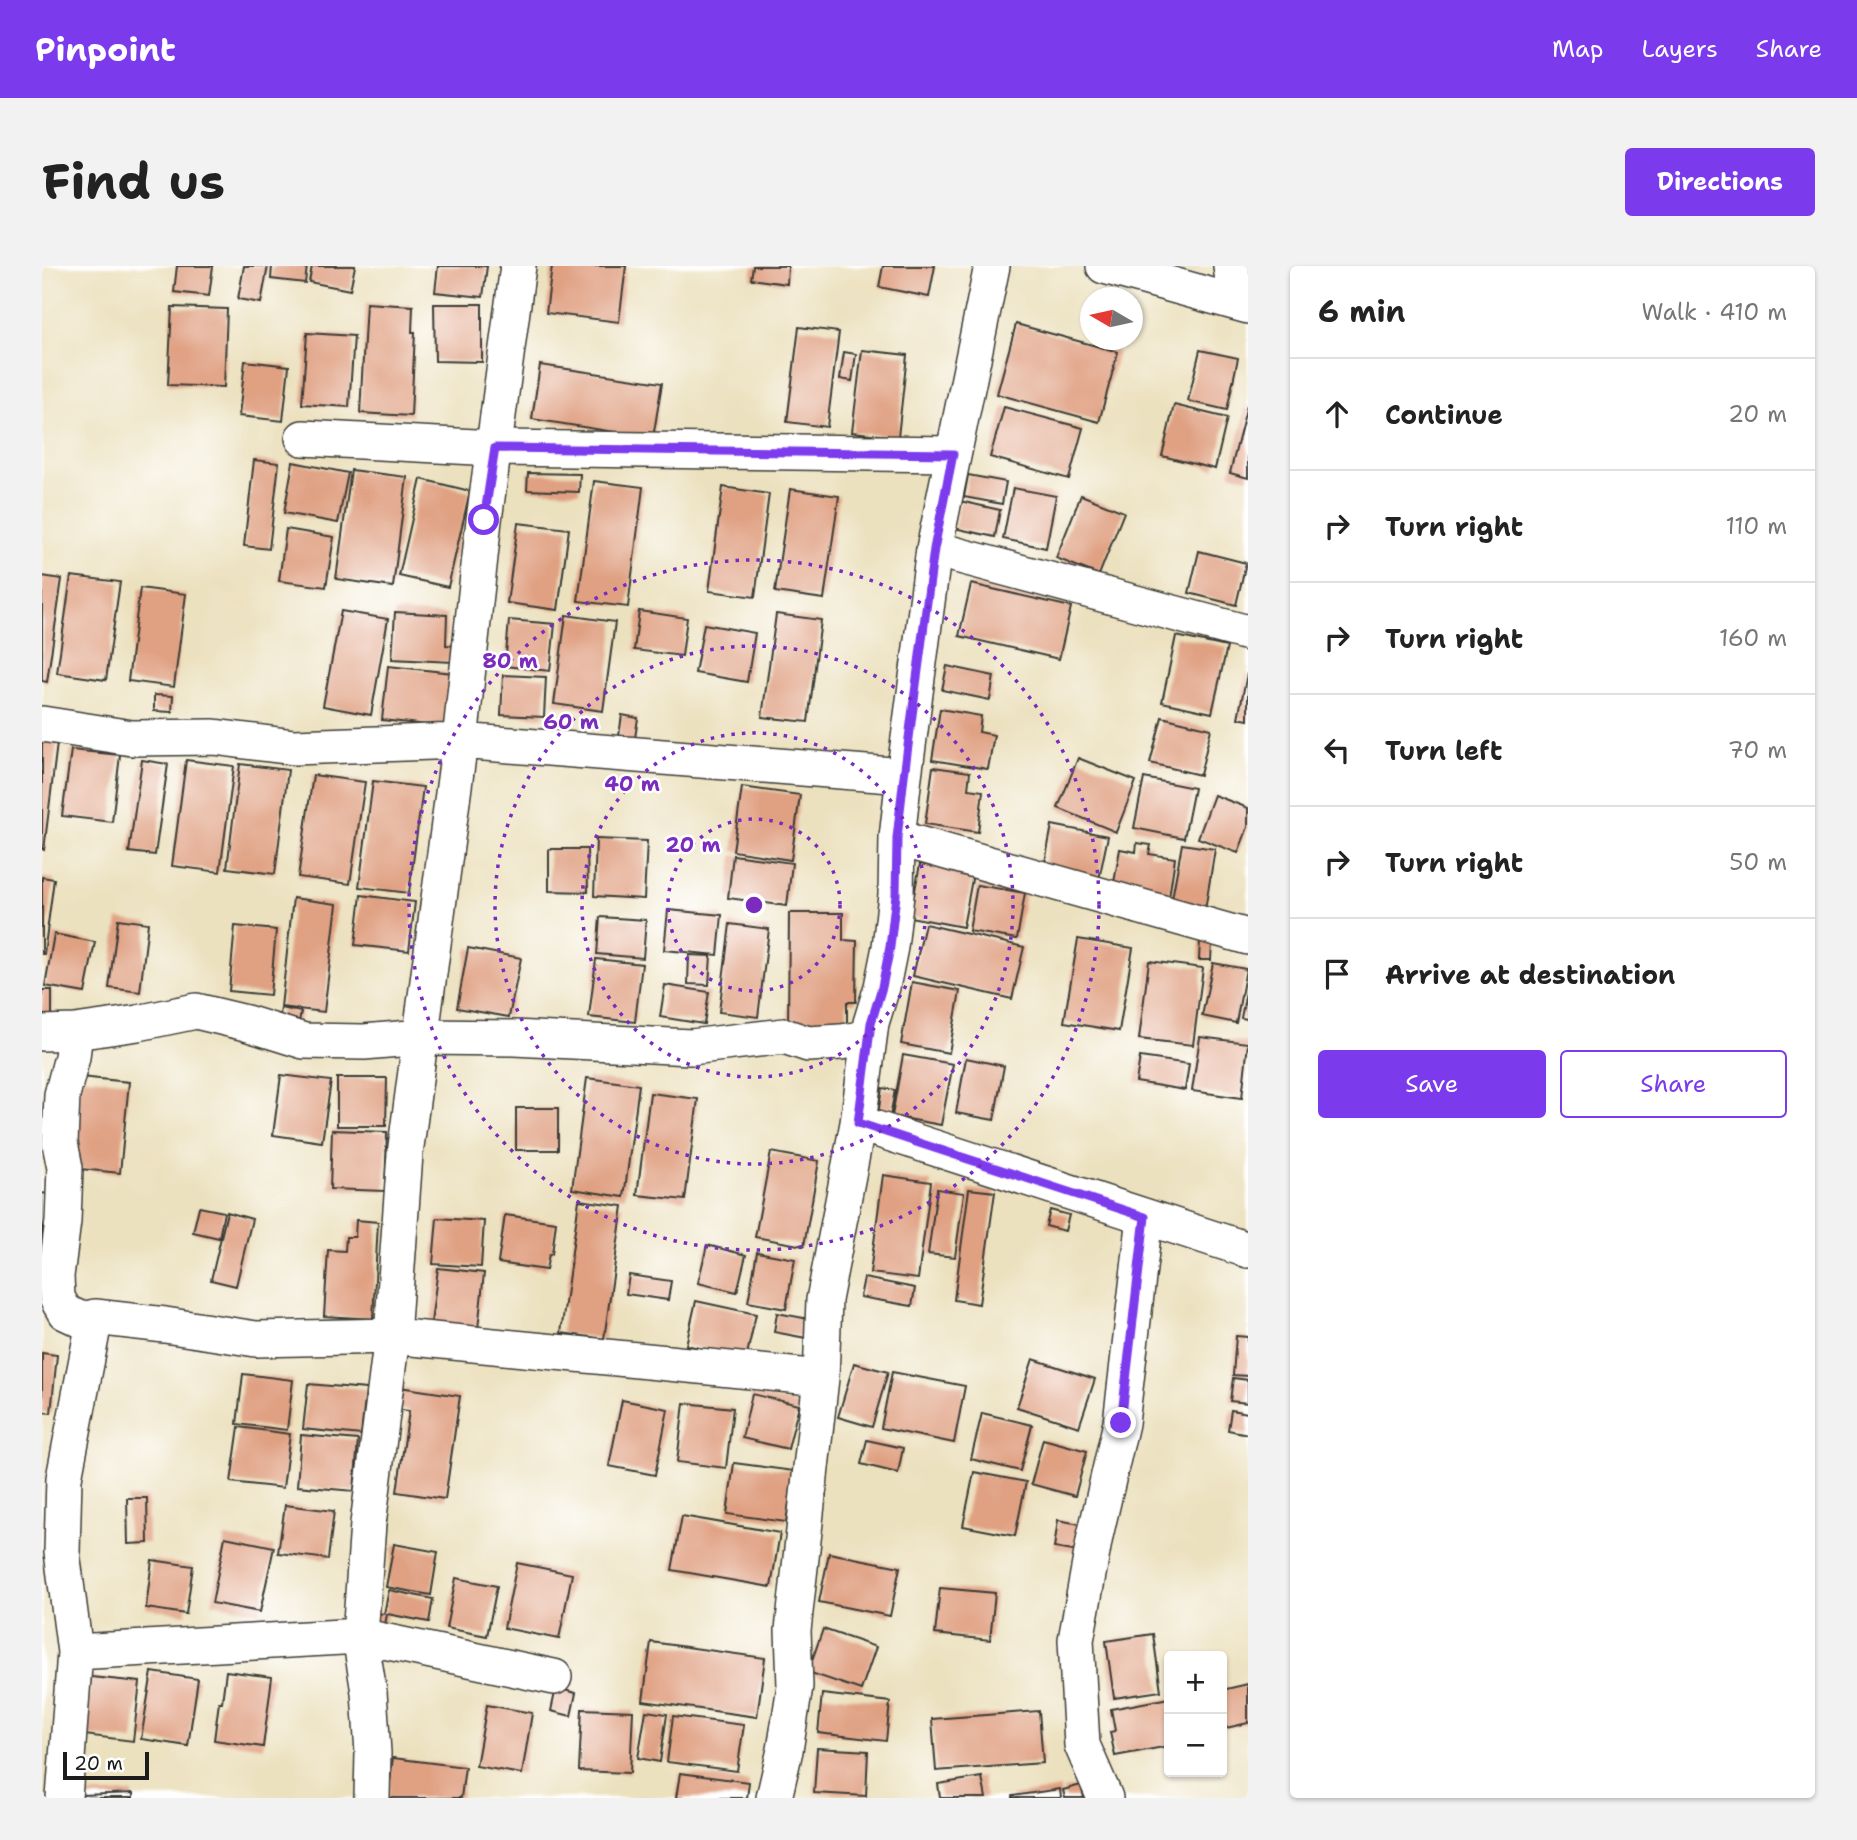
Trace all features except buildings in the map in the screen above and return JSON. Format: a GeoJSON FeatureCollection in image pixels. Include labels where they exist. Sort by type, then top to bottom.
{"type":"FeatureCollection","features":[{"type":"Feature","properties":{"kind":"street"},"geometry":{"type":"LineString","coordinates":[[372,1798],[370,1704],[360,1636],[368,1524],[392,1336],[405,1154],[460,741],[484,520],[518,266]]}},
{"type":"Feature","properties":{"kind":"street"},"geometry":{"type":"LineString","coordinates":[[774,1798],[795,1686],[793,1630],[821,1378],[824,1300],[858,1123],[871,1023],[890,947],[896,895],[897,838],[934,549],[992,266]]}},
{"type":"Feature","properties":{"kind":"street"},"geometry":{"type":"LineString","coordinates":[[1104,266],[1242,304]]}},
{"type":"Feature","properties":{"kind":"street"},"geometry":{"type":"LineString","coordinates":[[1231,266],[1242,304]]}},
{"type":"Feature","properties":{"kind":"street"},"geometry":{"type":"LineString","coordinates":[[303,438],[495,448],[953,454]]}},
{"type":"Feature","properties":{"kind":"street"},"geometry":{"type":"LineString","coordinates":[[934,549],[1248,634]]}},
{"type":"Feature","properties":{"kind":"street"},"geometry":{"type":"LineString","coordinates":[[42,724],[132,738],[214,737],[294,747],[460,741],[904,776]]}},
{"type":"Feature","properties":{"kind":"street"},"geometry":{"type":"LineString","coordinates":[[897,838],[1248,937]]}},
{"type":"Feature","properties":{"kind":"street"},"geometry":{"type":"LineString","coordinates":[[821,1378],[392,1336],[256,1339],[95,1317],[82,1320],[65,1312],[57,1298],[56,1276],[63,1221],[65,1168],[60,1143],[62,1095],[72,1057],[59,1032],[138,1023],[197,1011],[304,1041],[364,1042],[422,1037],[514,1038],[691,1048],[784,1036],[808,1044],[869,1038]]}},
{"type":"Feature","properties":{"kind":"street"},"geometry":{"type":"LineString","coordinates":[[858,1123],[1248,1250]]}},
{"type":"Feature","properties":{"kind":"street"},"geometry":{"type":"LineString","coordinates":[[1105,1798],[1082,1745],[1076,1640],[1095,1536],[1121,1423],[1145,1217]]}},
{"type":"Feature","properties":{"kind":"street"},"geometry":{"type":"LineString","coordinates":[[64,1798],[75,1652],[62,1552],[64,1478],[95,1317]]}},
{"type":"Feature","properties":{"kind":"street"},"geometry":{"type":"LineString","coordinates":[[75,1652],[360,1636],[554,1677]]}},
{"type":"Feature","properties":{"kind":"route"},"geometry":{"type":"LineString","coordinates":[[484,520],[495,448],[953,454],[934,549],[904,776],[890,947],[871,1023],[858,1123],[1145,1217],[1121,1423]]}}]}
